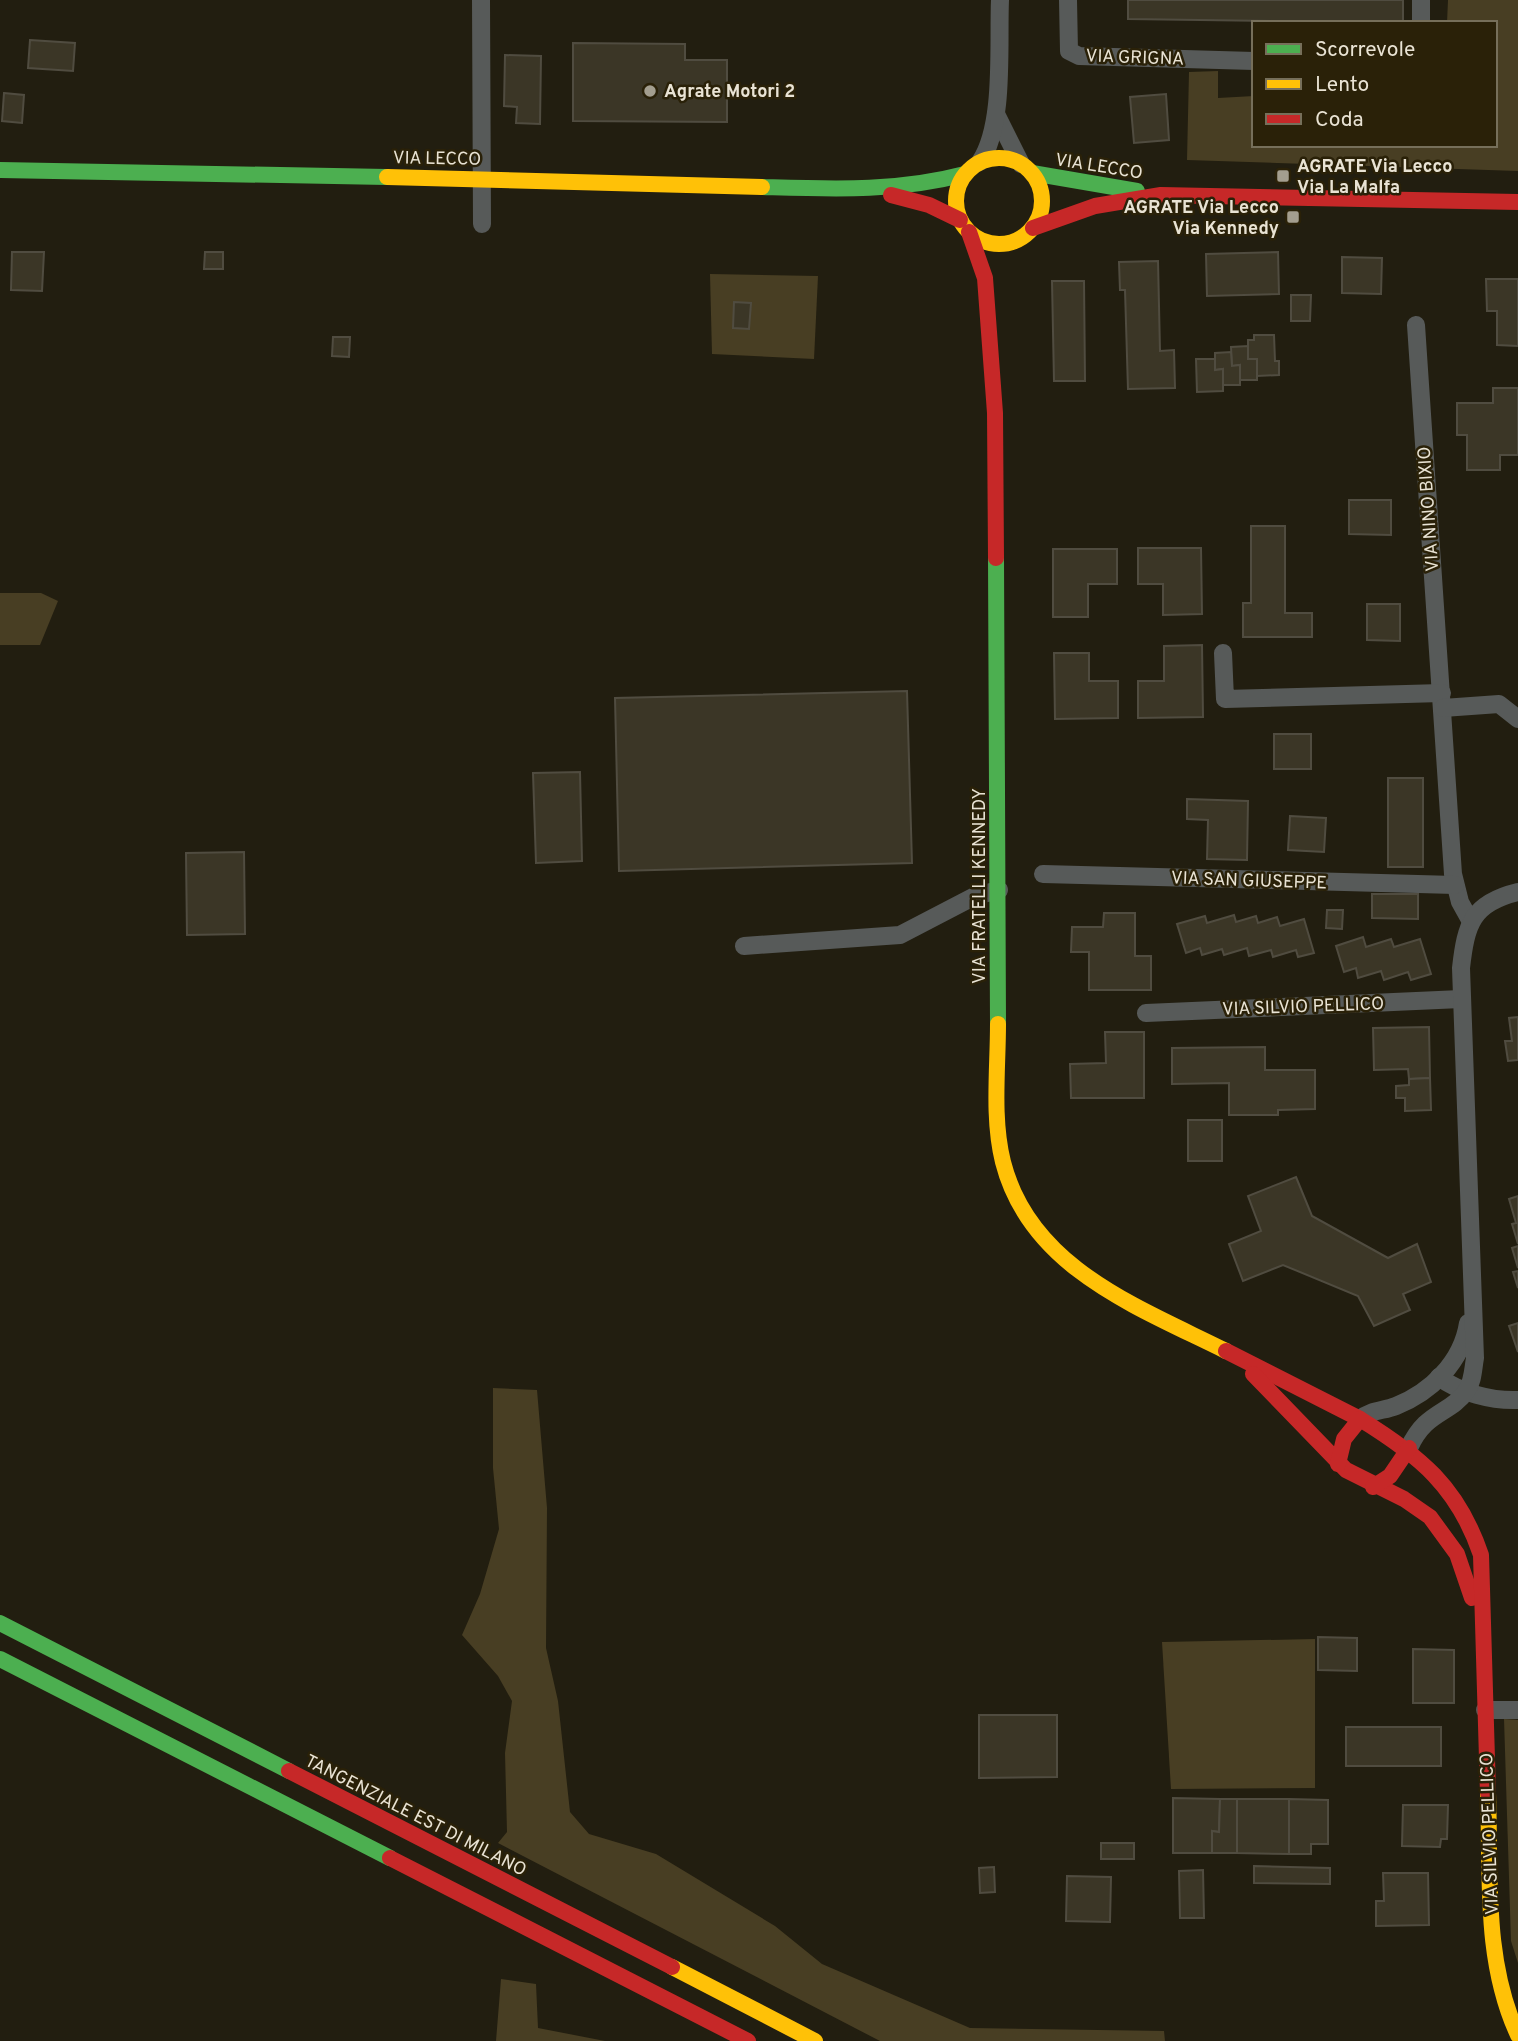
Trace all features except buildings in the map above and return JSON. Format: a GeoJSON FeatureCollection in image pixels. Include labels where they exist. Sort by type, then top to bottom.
{"type":"FeatureCollection","features":[{"type":"Feature","properties":{"kind":"main road","name":"VIA LECCO"},"geometry":{"type":"LineString","coordinates":[[0,170],[481,178],[873,190],[937,183],[965,174],[980,162],[1001,158],[1026,168],[1161,195]]}},
{"type":"Feature","properties":{"kind":"main road","name":"VIA LECCO"},"geometry":{"type":"LineString","coordinates":[[1026,168],[1040,186],[1042,201],[1039,217],[1026,233]]}},
{"type":"Feature","properties":{"kind":"main road"},"geometry":{"type":"LineString","coordinates":[[965,174],[956,196],[965,226]]}},
{"type":"Feature","properties":{"kind":"main road","name":"VIA LECCO"},"geometry":{"type":"LineString","coordinates":[[873,190],[929,205],[992,244],[1005,244],[1026,233],[1104,203],[1161,195],[1518,202]]}},
{"type":"Feature","properties":{"kind":"main road","name":"VIA FRATELLI KENNEDY"},"geometry":{"type":"LineString","coordinates":[[965,226],[982,262],[988,299],[995,413],[998,1127],[1003,1161],[1013,1191],[1048,1243],[1095,1285],[1233,1356],[1269,1370],[1360,1419]]}},
{"type":"Feature","properties":{"kind":"main road","name":"VIA FRATELLI KENNEDY"},"geometry":{"type":"LineString","coordinates":[[988,299],[1000,262],[1026,233]]}},
{"type":"Feature","properties":{"kind":"main road","name":"VIA FRATELLI KENNEDY"},"geometry":{"type":"LineString","coordinates":[[1233,1356],[1280,1397],[1338,1464],[1355,1477]]}},
{"type":"Feature","properties":{"kind":"main road"},"geometry":{"type":"LineString","coordinates":[[1338,1464],[1344,1439],[1360,1419]]}},
{"type":"Feature","properties":{"kind":"main road","name":"VIA SILVIO PELLICO"},"geometry":{"type":"LineString","coordinates":[[1360,1419],[1409,1448],[1443,1481],[1473,1528],[1481,1555],[1480,1629],[1493,1949],[1504,2005],[1518,2035]]}},
{"type":"Feature","properties":{"kind":"main road"},"geometry":{"type":"LineString","coordinates":[[1373,1487],[1386,1482],[1395,1473],[1409,1448]]}},
{"type":"Feature","properties":{"kind":"main road","name":"VIA SILVIO PELLICO"},"geometry":{"type":"LineString","coordinates":[[1355,1477],[1422,1510],[1452,1543],[1465,1570],[1480,1629]]}},
{"type":"Feature","properties":{"kind":"main road","name":"TANGENZIALE EST DI MILANO"},"geometry":{"type":"LineString","coordinates":[[0,1623],[815,2041]]}},
{"type":"Feature","properties":{"kind":"main road"},"geometry":{"type":"LineString","coordinates":[[0,1659],[748,2041]]}},
{"type":"Feature","properties":{"kind":"street"},"geometry":{"type":"LineString","coordinates":[[481,0],[482,224]]}},
{"type":"Feature","properties":{"kind":"street"},"geometry":{"type":"LineString","coordinates":[[980,162],[991,136],[995,110],[1000,0]]}},
{"type":"Feature","properties":{"kind":"street","name":"VIA GRIGNA"},"geometry":{"type":"LineString","coordinates":[[1068,0],[1067,41],[1069,51],[1079,56],[1252,61]]}},
{"type":"Feature","properties":{"kind":"street"},"geometry":{"type":"LineString","coordinates":[[1421,0],[1421,21]]}},
{"type":"Feature","properties":{"kind":"street"},"geometry":{"type":"LineString","coordinates":[[995,110],[1005,137],[1026,168]]}},
{"type":"Feature","properties":{"kind":"street","name":"VIA NINO BIXIO"},"geometry":{"type":"LineString","coordinates":[[1416,325],[1455,885],[1476,913]]}},
{"type":"Feature","properties":{"kind":"street"},"geometry":{"type":"LineString","coordinates":[[1223,653],[1225,699],[1442,700],[1499,704],[1518,719]]}},
{"type":"Feature","properties":{"kind":"street","name":"VIA SAN GIUSEPPE"},"geometry":{"type":"LineString","coordinates":[[1043,874],[1455,885]]}},
{"type":"Feature","properties":{"kind":"street"},"geometry":{"type":"LineString","coordinates":[[744,946],[900,935],[975,896],[999,890]]}},
{"type":"Feature","properties":{"kind":"street"},"geometry":{"type":"LineString","coordinates":[[1409,1448],[1427,1420],[1466,1391],[1475,1358],[1461,999],[1464,946],[1476,913],[1499,896],[1518,892]]}},
{"type":"Feature","properties":{"kind":"street","name":"VIA SILVIO PELLICO"},"geometry":{"type":"LineString","coordinates":[[1146,1013],[1461,999]]}},
{"type":"Feature","properties":{"kind":"street"},"geometry":{"type":"LineString","coordinates":[[1360,1419],[1368,1412],[1408,1401],[1439,1377],[1459,1352],[1468,1328],[1472,1299]]}},
{"type":"Feature","properties":{"kind":"street"},"geometry":{"type":"LineString","coordinates":[[1439,1377],[1451,1386],[1466,1391],[1505,1401],[1518,1400]]}},
{"type":"Feature","properties":{"kind":"street"},"geometry":{"type":"LineString","coordinates":[[1485,1710],[1518,1710]]}},
{"type":"Feature","properties":{"kind":"street"},"geometry":{"type":"LineString","coordinates":[[1516,2041],[1518,2035]]}},
{"type":"Feature","properties":{"kind":"shaded area"},"geometry":{"type":"Polygon","coordinates":[[[1448,0],[1518,0],[1518,171],[1187,160],[1189,72],[1218,71],[1218,98],[1252,96],[1252,147],[1497,147],[1497,21],[1447,21],[1448,0]]]}},
{"type":"Feature","properties":{"kind":"shaded area"},"geometry":{"type":"Polygon","coordinates":[[[710,274],[818,276],[814,359],[712,354],[710,274]]]}},
{"type":"Feature","properties":{"kind":"shaded area"},"geometry":{"type":"Polygon","coordinates":[[[0,593],[41,593],[58,601],[40,645],[0,645],[0,593]]]}},
{"type":"Feature","properties":{"kind":"shaded area"},"geometry":{"type":"Polygon","coordinates":[[[493,1388],[537,1390],[547,1508],[546,1648],[558,1701],[570,1812],[589,1834],[656,1854],[775,1926],[822,1964],[970,2028],[1164,2031],[1165,2041],[880,2041],[498,1843],[507,1832],[505,1753],[512,1701],[498,1676],[462,1635],[480,1594],[499,1529],[493,1468],[493,1388]]]}},
{"type":"Feature","properties":{"kind":"shaded area"},"geometry":{"type":"Polygon","coordinates":[[[1315,1639],[1315,1788],[1171,1789],[1162,1642],[1315,1639]]]}},
{"type":"Feature","properties":{"kind":"shaded area"},"geometry":{"type":"Polygon","coordinates":[[[1504,1719],[1518,1720],[1518,1963],[1511,1941],[1504,1719]]]}},
{"type":"Feature","properties":{"kind":"shaded area"},"geometry":{"type":"Polygon","coordinates":[[[501,1979],[536,1984],[538,2028],[605,2041],[496,2041],[501,1979]]]}},
{"type":"Feature","properties":{"kind":"traffic: fast"},"geometry":{"type":"LineString","coordinates":[[0,170],[387,177]]}},
{"type":"Feature","properties":{"kind":"traffic: fast"},"geometry":{"type":"LineString","coordinates":[[1032,173],[1137,191]]}},
{"type":"Feature","properties":{"kind":"traffic: fast"},"geometry":{"type":"LineString","coordinates":[[762,187],[889,187],[965,174]]}},
{"type":"Feature","properties":{"kind":"traffic: fast"},"geometry":{"type":"LineString","coordinates":[[996,558],[998,1024]]}},
{"type":"Feature","properties":{"kind":"traffic: fast"},"geometry":{"type":"LineString","coordinates":[[0,1623],[289,1771]]}},
{"type":"Feature","properties":{"kind":"traffic: fast"},"geometry":{"type":"LineString","coordinates":[[0,1659],[390,1858]]}},
{"type":"Feature","properties":{"kind":"traffic: slow"},"geometry":{"type":"LineString","coordinates":[[999,158],[1016,161],[1030,170],[1039,184],[1042,201],[1039,218],[1030,232],[1016,241],[999,244],[982,241],[968,232],[959,218],[956,201],[959,184],[968,170],[982,161],[999,158]]}},
{"type":"Feature","properties":{"kind":"traffic: slow"},"geometry":{"type":"LineString","coordinates":[[387,177],[762,187]]}},
{"type":"Feature","properties":{"kind":"traffic: slow"},"geometry":{"type":"LineString","coordinates":[[998,1024],[997,1111],[1003,1162],[1017,1199],[1037,1230],[1062,1257],[1092,1280],[1124,1300],[1226,1351]]}},
{"type":"Feature","properties":{"kind":"traffic: slow"},"geometry":{"type":"LineString","coordinates":[[1488,1793],[1494,1947],[1499,1977],[1518,2035]]}},
{"type":"Feature","properties":{"kind":"traffic: slow"},"geometry":{"type":"LineString","coordinates":[[672,1967],[815,2041]]}},
{"type":"Feature","properties":{"kind":"traffic: jam"},"geometry":{"type":"LineString","coordinates":[[891,195],[929,205],[960,220]]}},
{"type":"Feature","properties":{"kind":"traffic: jam"},"geometry":{"type":"LineString","coordinates":[[1033,228],[1095,206],[1161,195],[1518,202]]}},
{"type":"Feature","properties":{"kind":"traffic: jam"},"geometry":{"type":"LineString","coordinates":[[969,232],[985,278],[995,413],[996,558]]}},
{"type":"Feature","properties":{"kind":"traffic: jam"},"geometry":{"type":"LineString","coordinates":[[1226,1351],[1360,1419]]}},
{"type":"Feature","properties":{"kind":"traffic: jam"},"geometry":{"type":"LineString","coordinates":[[1253,1374],[1346,1470],[1404,1499],[1430,1517],[1457,1554],[1472,1598]]}},
{"type":"Feature","properties":{"kind":"traffic: jam"},"geometry":{"type":"LineString","coordinates":[[1338,1464],[1344,1439],[1360,1419],[1419,1460],[1448,1492],[1472,1531],[1481,1555],[1488,1793]]}},
{"type":"Feature","properties":{"kind":"traffic: jam"},"geometry":{"type":"LineString","coordinates":[[1373,1487],[1390,1476],[1409,1448]]}},
{"type":"Feature","properties":{"kind":"traffic: jam"},"geometry":{"type":"LineString","coordinates":[[289,1771],[672,1967]]}},
{"type":"Feature","properties":{"kind":"traffic: jam"},"geometry":{"type":"LineString","coordinates":[[390,1858],[748,2041]]}},
{"type":"Feature","properties":{"kind":"place","name":"Agrate Motori 2"},"geometry":{"type":"Point","coordinates":[650,91]}},
{"type":"Feature","properties":{"kind":"place","name":"AGRATE Via Lecco Via La Malfa"},"geometry":{"type":"Point","coordinates":[1283,176]}},
{"type":"Feature","properties":{"kind":"place","name":"AGRATE Via Lecco Via Kennedy"},"geometry":{"type":"Point","coordinates":[1293,217]}}]}
